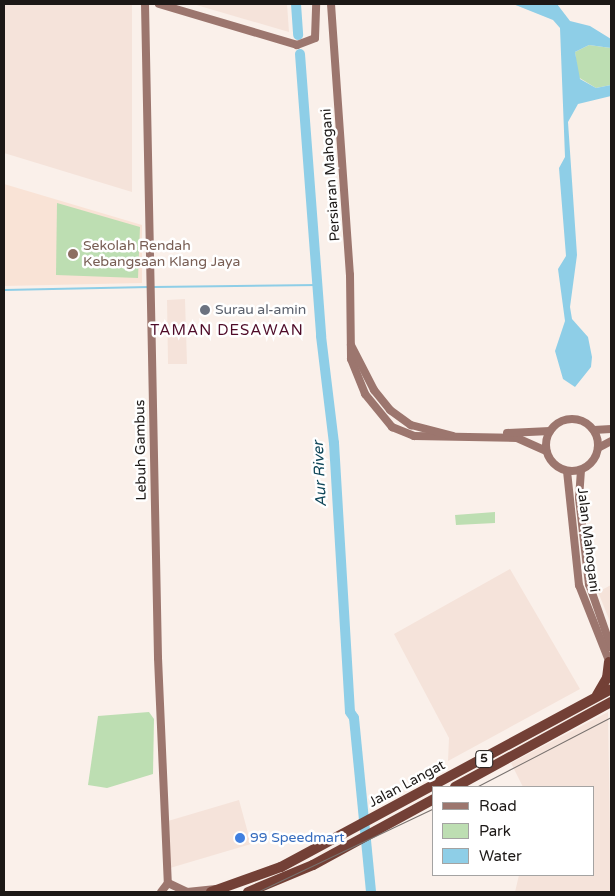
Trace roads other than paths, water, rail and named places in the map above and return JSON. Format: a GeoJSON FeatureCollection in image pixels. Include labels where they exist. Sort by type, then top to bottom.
{"type":"FeatureCollection","features":[{"type":"Feature","properties":{"kind":"highway"},"geometry":{"type":"LineString","coordinates":[[593,699],[607,678],[610,664]]}},
{"type":"Feature","properties":{"kind":"highway","name":"Jalan Langat"},"geometry":{"type":"LineString","coordinates":[[433,786],[611,689]]}},
{"type":"Feature","properties":{"kind":"highway","name":"Jalan Langat"},"geometry":{"type":"LineString","coordinates":[[456,786],[609,705]]}},
{"type":"Feature","properties":{"kind":"highway","name":"Jalan Langat"},"geometry":{"type":"LineString","coordinates":[[216,890],[281,868],[432,787]]}},
{"type":"Feature","properties":{"kind":"highway","name":"Jalan Langat"},"geometry":{"type":"LineString","coordinates":[[248,892],[377,830],[432,799]]}},
{"type":"Feature","properties":{"kind":"main road","name":"Lebuh Gambus"},"geometry":{"type":"LineString","coordinates":[[145,4],[151,291],[168,883]]}},
{"type":"Feature","properties":{"kind":"main road"},"geometry":{"type":"LineString","coordinates":[[159,4],[291,43],[307,44],[315,38],[316,4]]}},
{"type":"Feature","properties":{"kind":"main road"},"geometry":{"type":"LineString","coordinates":[[291,43],[310,38],[311,4]]}},
{"type":"Feature","properties":{"kind":"main road","name":"Persiaran Mahogani"},"geometry":{"type":"LineString","coordinates":[[330,4],[351,359],[365,394],[392,427],[426,439],[528,439],[546,451]]}},
{"type":"Feature","properties":{"kind":"main road","name":"Persiaran Mahogani"},"geometry":{"type":"LineString","coordinates":[[351,345],[377,394],[411,425],[447,435],[550,430]]}},
{"type":"Feature","properties":{"kind":"main road"},"geometry":{"type":"LineString","coordinates":[[594,430],[598,448],[593,462],[581,470],[567,471],[554,464],[546,451],[550,430],[572,419],[594,430],[611,428]]}},
{"type":"Feature","properties":{"kind":"main road"},"geometry":{"type":"LineString","coordinates":[[598,448],[611,441]]}},
{"type":"Feature","properties":{"kind":"main road","name":"Jalan Mahogani"},"geometry":{"type":"LineString","coordinates":[[581,470],[579,498],[589,584],[611,647]]}},
{"type":"Feature","properties":{"kind":"main road","name":"Jalan Mahogani"},"geometry":{"type":"LineString","coordinates":[[567,471],[579,585],[610,664]]}},
{"type":"Feature","properties":{"kind":"main road"},"geometry":{"type":"LineString","coordinates":[[161,892],[168,883],[187,892],[216,890]]}},
{"type":"Feature","properties":{"kind":"water"},"geometry":{"type":"Polygon","coordinates":[[[513,4],[557,4],[570,21],[590,26],[611,39],[611,48],[589,45],[575,52],[580,79],[596,88],[611,85],[611,96],[578,104],[568,122],[577,255],[570,307],[572,319],[588,337],[592,357],[591,367],[575,387],[563,379],[555,351],[565,321],[558,269],[566,256],[559,168],[565,157],[560,28],[553,20],[513,4]]]}},
{"type":"Feature","properties":{"kind":"waterway"},"geometry":{"type":"LineString","coordinates":[[296,4],[298,35]]}},
{"type":"Feature","properties":{"kind":"waterway","name":"Aur River"},"geometry":{"type":"LineString","coordinates":[[300,54],[321,336],[334,443],[350,712],[354,718],[371,892]]}},
{"type":"Feature","properties":{"kind":"waterway"},"geometry":{"type":"LineString","coordinates":[[154,287],[318,285]]}},
{"type":"Feature","properties":{"kind":"waterway"},"geometry":{"type":"LineString","coordinates":[[4,290],[149,287]]}},
{"type":"Feature","properties":{"kind":"tram line"},"geometry":{"type":"LineString","coordinates":[[478,786],[611,717]]}},
{"type":"Feature","properties":{"kind":"tram line"},"geometry":{"type":"LineString","coordinates":[[257,892],[432,809]]}},
{"type":"Feature","properties":{"kind":"place","name":"Sekolah Rendah Kebangsaan Klang Jaya"},"geometry":{"type":"Point","coordinates":[73,254]}},
{"type":"Feature","properties":{"kind":"place","name":"Surau al-amin"},"geometry":{"type":"Point","coordinates":[205,310]}},
{"type":"Feature","properties":{"kind":"place","name":"99 Speedmart"},"geometry":{"type":"Point","coordinates":[240,838]}},
{"type":"Feature","properties":{"kind":"district","name":"TAMAN DESAWAN"},"geometry":{"type":"Point","coordinates":[227,331]}}]}
